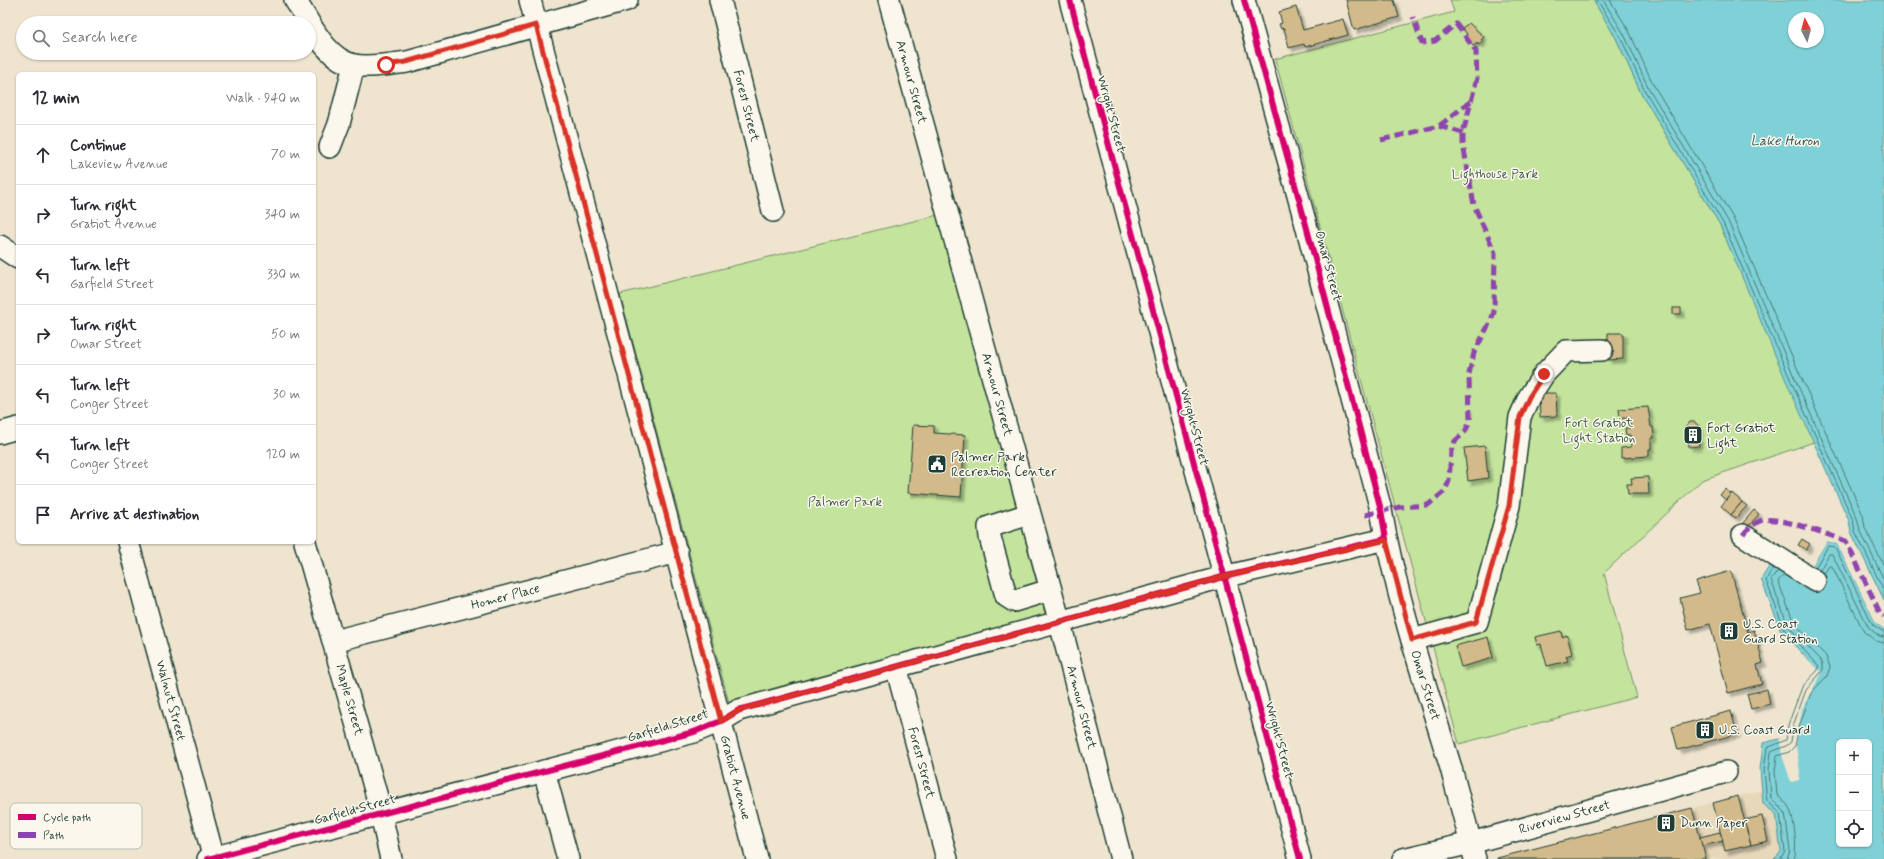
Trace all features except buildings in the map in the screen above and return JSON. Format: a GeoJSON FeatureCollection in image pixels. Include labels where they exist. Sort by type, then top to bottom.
{"type":"FeatureCollection","features":[{"type":"Feature","properties":{"kind":"street"},"geometry":{"type":"LineString","coordinates":[[295,0],[306,16]]}},
{"type":"Feature","properties":{"kind":"street","name":"Gratiot Avenue"},"geometry":{"type":"LineString","coordinates":[[530,0],[757,859]]}},
{"type":"Feature","properties":{"kind":"street"},"geometry":{"type":"LineString","coordinates":[[316,32],[326,47],[338,58],[354,65],[386,65],[406,62],[627,0]]}},
{"type":"Feature","properties":{"kind":"street","name":"Forest Street"},"geometry":{"type":"LineString","coordinates":[[720,0],[773,211]]}},
{"type":"Feature","properties":{"kind":"street","name":"Armour Street"},"geometry":{"type":"LineString","coordinates":[[889,0],[1060,623],[1121,859]]}},
{"type":"Feature","properties":{"kind":"street","name":"Wright Street"},"geometry":{"type":"LineString","coordinates":[[1070,0],[1223,577],[1300,859]]}},
{"type":"Feature","properties":{"kind":"street","name":"Omar Street"},"geometry":{"type":"LineString","coordinates":[[1244,0],[1305,221],[1381,510],[1386,540],[1412,640],[1473,851]]}},
{"type":"Feature","properties":{"kind":"street"},"geometry":{"type":"LineString","coordinates":[[330,147],[339,124],[354,65]]}},
{"type":"Feature","properties":{"kind":"street"},"geometry":{"type":"LineString","coordinates":[[0,246],[16,257]]}},
{"type":"Feature","properties":{"kind":"street"},"geometry":{"type":"LineString","coordinates":[[1412,640],[1476,622],[1509,506],[1520,417],[1526,404],[1544,374],[1566,351],[1602,350]]}},
{"type":"Feature","properties":{"kind":"street"},"geometry":{"type":"LineString","coordinates":[[0,433],[16,429]]}},
{"type":"Feature","properties":{"kind":"street"},"geometry":{"type":"LineString","coordinates":[[1029,514],[989,527],[990,537],[1006,596],[1014,601],[1050,590]]}},
{"type":"Feature","properties":{"kind":"street"},"geometry":{"type":"LineString","coordinates":[[1743,535],[1815,581]]}},
{"type":"Feature","properties":{"kind":"street","name":"Garfield Street"},"geometry":{"type":"LineString","coordinates":[[212,858],[694,732],[721,721],[740,710],[1223,577],[1386,540]]}},
{"type":"Feature","properties":{"kind":"street","name":"Walnut Street"},"geometry":{"type":"LineString","coordinates":[[129,544],[212,858]]}},
{"type":"Feature","properties":{"kind":"street","name":"Maple Street"},"geometry":{"type":"LineString","coordinates":[[306,544],[377,797],[391,859]]}},
{"type":"Feature","properties":{"kind":"street","name":"Homer Place"},"geometry":{"type":"LineString","coordinates":[[334,641],[677,552]]}},
{"type":"Feature","properties":{"kind":"street","name":"Forest Street"},"geometry":{"type":"LineString","coordinates":[[896,666],[947,859]]}},
{"type":"Feature","properties":{"kind":"street"},"geometry":{"type":"LineString","coordinates":[[544,771],[568,859]]}},
{"type":"Feature","properties":{"kind":"street","name":"Riverview Street"},"geometry":{"type":"LineString","coordinates":[[1403,859],[1473,851],[1726,772]]}},
{"type":"Feature","properties":{"kind":"shaded area"},"geometry":{"type":"Polygon","coordinates":[[[1762,790],[1763,803],[1776,814],[1781,852],[1774,859],[1497,858],[1762,790]]]}},
{"type":"Feature","properties":{"kind":"green space"},"geometry":{"type":"Polygon","coordinates":[[[1450,0],[1593,0],[1616,38],[1640,91],[1720,225],[1814,442],[1702,480],[1604,573],[1637,697],[1459,744],[1275,59],[1454,12],[1450,0]]]}},
{"type":"Feature","properties":{"kind":"green space","name":"Palmer Park"},"geometry":{"type":"Polygon","coordinates":[[[938,215],[1048,624],[730,706],[620,294],[938,215]]]}},
{"type":"Feature","properties":{"kind":"water","name":"Lake Huron"},"geometry":{"type":"Polygon","coordinates":[[[1593,0],[1884,0],[1884,600],[1851,532],[1849,521],[1787,383],[1720,225],[1640,91],[1616,38],[1593,0]]]}},
{"type":"Feature","properties":{"kind":"water"},"geometry":{"type":"Polygon","coordinates":[[[1827,541],[1837,544],[1876,623],[1884,629],[1884,859],[1774,859],[1781,852],[1776,814],[1763,804],[1760,770],[1763,743],[1783,738],[1815,667],[1781,631],[1761,579],[1771,564],[1810,569],[1827,541]]]}},
{"type":"Feature","properties":{"kind":"pier"},"geometry":{"type":"Polygon","coordinates":[[[1826,539],[1839,542],[1878,622],[1884,626],[1884,629],[1876,623],[1837,544],[1827,541],[1810,569],[1809,566],[1826,539]]]}},
{"type":"Feature","properties":{"kind":"pier"},"geometry":{"type":"Polygon","coordinates":[[[1806,658],[1822,672],[1802,709],[1796,746],[1800,771],[1799,780],[1791,782],[1782,755],[1779,737],[1781,737],[1783,723],[1797,684],[1812,667],[1805,659],[1806,658]]]}},
{"type":"Feature","properties":{"kind":"marked path"},"geometry":{"type":"LineString","coordinates":[[1365,515],[1400,507],[1428,505],[1445,491],[1449,481],[1451,451],[1455,441],[1465,432],[1470,421],[1469,374],[1474,353],[1494,312],[1495,253],[1474,205],[1463,144],[1463,133],[1477,78],[1476,51],[1456,24],[1435,41],[1422,43],[1413,17]]}},
{"type":"Feature","properties":{"kind":"marked path"},"geometry":{"type":"LineString","coordinates":[[1381,140],[1439,126],[1471,101]]}},
{"type":"Feature","properties":{"kind":"marked path"},"geometry":{"type":"LineString","coordinates":[[1439,126],[1463,133]]}},
{"type":"Feature","properties":{"kind":"marked path"},"geometry":{"type":"LineString","coordinates":[[1743,535],[1757,522],[1770,520],[1791,523],[1846,541],[1880,613],[1884,616]]}},
{"type":"Feature","properties":{"kind":"cycle path"},"geometry":{"type":"LineString","coordinates":[[1070,0],[1300,859]]}},
{"type":"Feature","properties":{"kind":"cycle path"},"geometry":{"type":"LineString","coordinates":[[208,859],[694,732],[721,721],[739,710],[1223,577],[1386,539],[1381,510],[1305,221],[1244,0]]}},
{"type":"Feature","properties":{"kind":"place","name":"Fort Gratiot Light"},"geometry":{"type":"Point","coordinates":[1693,435]}},
{"type":"Feature","properties":{"kind":"place","name":"Palmer Park Recreation Center"},"geometry":{"type":"Point","coordinates":[937,464]}},
{"type":"Feature","properties":{"kind":"place","name":"U.S. Coast Guard Station"},"geometry":{"type":"Point","coordinates":[1729,631]}},
{"type":"Feature","properties":{"kind":"place","name":"U.S. Coast Guard"},"geometry":{"type":"Point","coordinates":[1705,730]}},
{"type":"Feature","properties":{"kind":"place","name":"Dunn Paper"},"geometry":{"type":"Point","coordinates":[1666,823]}},
{"type":"Feature","properties":{"kind":"route"},"geometry":{"type":"LineString","coordinates":[[386,65],[406,62],[536,25],[721,721],[740,710],[896,666],[1060,623],[1223,577],[1386,540],[1412,640],[1476,622],[1509,506],[1520,417],[1529,397],[1544,374]]}},
{"type":"Feature","properties":{"kind":"park label","name":"Lighthouse Park"},"geometry":{"type":"Point","coordinates":[1495,174]}},
{"type":"Feature","properties":{"kind":"park label","name":"Fort Gratiot Light Station"},"geometry":{"type":"Point","coordinates":[1599,430]}}]}
